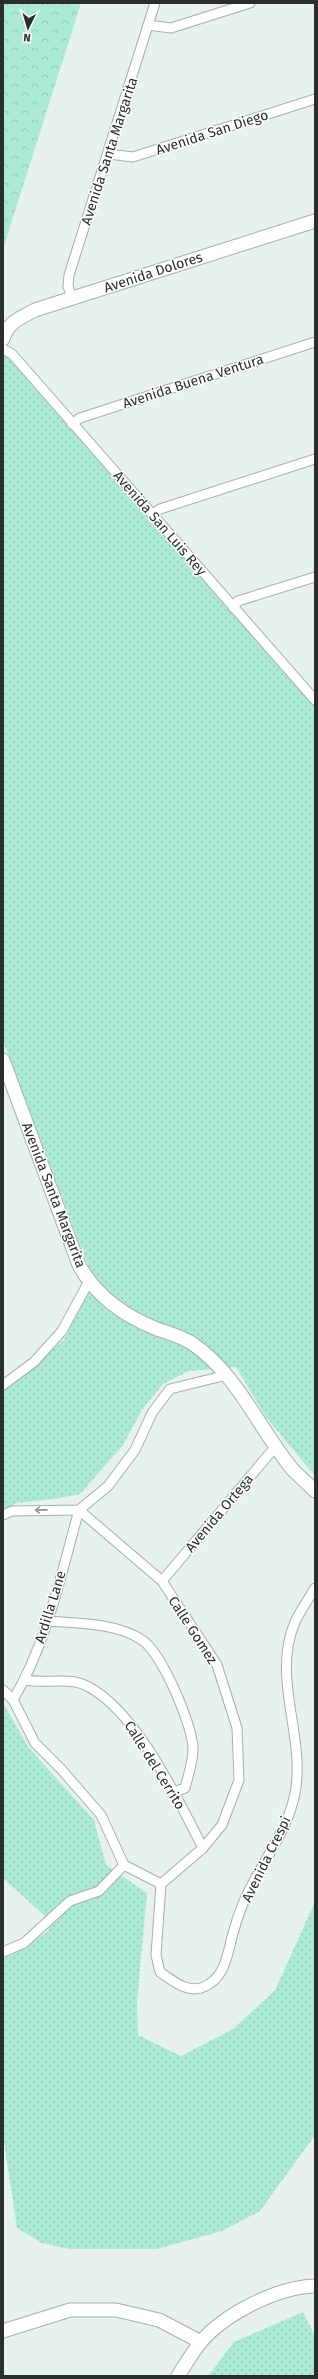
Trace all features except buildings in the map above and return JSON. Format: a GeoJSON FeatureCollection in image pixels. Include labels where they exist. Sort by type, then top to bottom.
{"type":"FeatureCollection","features":[{"type":"Feature","properties":{"kind":"street","name":"Avenida Santa Margarita"},"geometry":{"type":"LineString","coordinates":[[72,299],[68,286],[70,275],[155,3]]}},
{"type":"Feature","properties":{"kind":"street"},"geometry":{"type":"LineString","coordinates":[[148,25],[171,28],[250,3]]}},
{"type":"Feature","properties":{"kind":"street","name":"Avenida San Diego"},"geometry":{"type":"LineString","coordinates":[[108,154],[133,157],[315,99]]}},
{"type":"Feature","properties":{"kind":"street","name":"Avenida Dolores"},"geometry":{"type":"LineString","coordinates":[[3,339],[7,328],[15,320],[35,310],[315,220]]}},
{"type":"Feature","properties":{"kind":"street","name":"Avenida Buena Ventura"},"geometry":{"type":"LineString","coordinates":[[72,424],[80,418],[315,342]]}},
{"type":"Feature","properties":{"kind":"street","name":"Avenida San Luis Rey"},"geometry":{"type":"LineString","coordinates":[[3,349],[12,354],[72,424],[314,697]]}},
{"type":"Feature","properties":{"kind":"street"},"geometry":{"type":"LineString","coordinates":[[152,514],[160,509],[315,459]]}},
{"type":"Feature","properties":{"kind":"street"},"geometry":{"type":"LineString","coordinates":[[233,606],[238,601],[315,576]]}},
{"type":"Feature","properties":{"kind":"street","name":"Avenida Santa Margarita"},"geometry":{"type":"LineString","coordinates":[[3,1060],[79,1265],[88,1283],[112,1305],[140,1322],[192,1343],[213,1359],[227,1375],[294,1470],[315,1491]]}},
{"type":"Feature","properties":{"kind":"street"},"geometry":{"type":"LineString","coordinates":[[3,1385],[34,1362],[62,1331],[88,1283]]}},
{"type":"Feature","properties":{"kind":"street"},"geometry":{"type":"LineString","coordinates":[[3,1515],[12,1511],[79,1510],[112,1480],[135,1450],[152,1413],[170,1389],[227,1375]]}},
{"type":"Feature","properties":{"kind":"street","name":"Avenida Ortega"},"geometry":{"type":"LineString","coordinates":[[162,1581],[276,1446]]}},
{"type":"Feature","properties":{"kind":"street","name":"Calle Gomez"},"geometry":{"type":"LineString","coordinates":[[79,1510],[162,1581],[217,1665],[237,1728],[239,1780],[222,1825],[203,1848],[161,1884]]}},
{"type":"Feature","properties":{"kind":"street","name":"Ardilla Lane"},"geometry":{"type":"LineString","coordinates":[[13,1700],[25,1680],[47,1621],[79,1510]]}},
{"type":"Feature","properties":{"kind":"street","name":"Avenida Crespi"},"geometry":{"type":"LineString","coordinates":[[161,1884],[156,1955],[160,1972],[181,1986],[194,1989],[205,1987],[222,1973],[237,1918],[254,1881],[271,1853],[283,1829],[295,1794],[298,1755],[287,1688],[287,1654],[295,1623],[315,1588]]}},
{"type":"Feature","properties":{"kind":"street"},"geometry":{"type":"LineString","coordinates":[[47,1621],[104,1625],[142,1640],[157,1657],[174,1685],[193,1748],[185,1788],[174,1792]]}},
{"type":"Feature","properties":{"kind":"street","name":"Calle del Cerrito"},"geometry":{"type":"LineString","coordinates":[[25,1680],[39,1683],[58,1682],[85,1685],[109,1702],[129,1722],[174,1792],[203,1848]]}},
{"type":"Feature","properties":{"kind":"street"},"geometry":{"type":"LineString","coordinates":[[3,1690],[13,1700],[35,1743],[61,1769],[101,1816],[124,1865],[161,1884]]}},
{"type":"Feature","properties":{"kind":"street"},"geometry":{"type":"LineString","coordinates":[[3,1952],[24,1942],[70,1901],[99,1891],[124,1865]]}},
{"type":"Feature","properties":{"kind":"street"},"geometry":{"type":"LineString","coordinates":[[178,2376],[201,2342],[236,2312],[278,2292],[295,2287],[315,2286]]}},
{"type":"Feature","properties":{"kind":"street"},"geometry":{"type":"LineString","coordinates":[[3,2331],[70,2310],[116,2310],[159,2320],[201,2342]]}},
{"type":"Feature","properties":{"kind":"green space"},"geometry":{"type":"Polygon","coordinates":[[[3,3],[81,3],[3,249],[3,3]]]}},
{"type":"Feature","properties":{"kind":"green space"},"geometry":{"type":"Polygon","coordinates":[[[5,354],[315,707],[315,1476],[266,1417],[236,1367],[189,1371],[163,1384],[142,1410],[123,1445],[80,1494],[54,1499],[15,1503],[12,1508],[3,1509],[3,1391],[64,1340],[92,1276],[3,1041],[3,361],[5,354]]]}},
{"type":"Feature","properties":{"kind":"green space"},"geometry":{"type":"Polygon","coordinates":[[[3,1703],[29,1748],[94,1820],[106,1865],[147,1893],[137,2002],[138,2035],[181,2056],[233,2029],[275,1990],[315,1902],[315,2135],[260,2211],[222,2231],[157,2249],[69,2249],[42,2243],[17,2228],[3,2135],[3,1959],[49,1931],[46,1917],[3,1878],[3,1703]]]}},
{"type":"Feature","properties":{"kind":"green space"},"geometry":{"type":"Polygon","coordinates":[[[303,2312],[315,2336],[315,2376],[208,2376],[234,2342],[303,2312]]]}}]}
